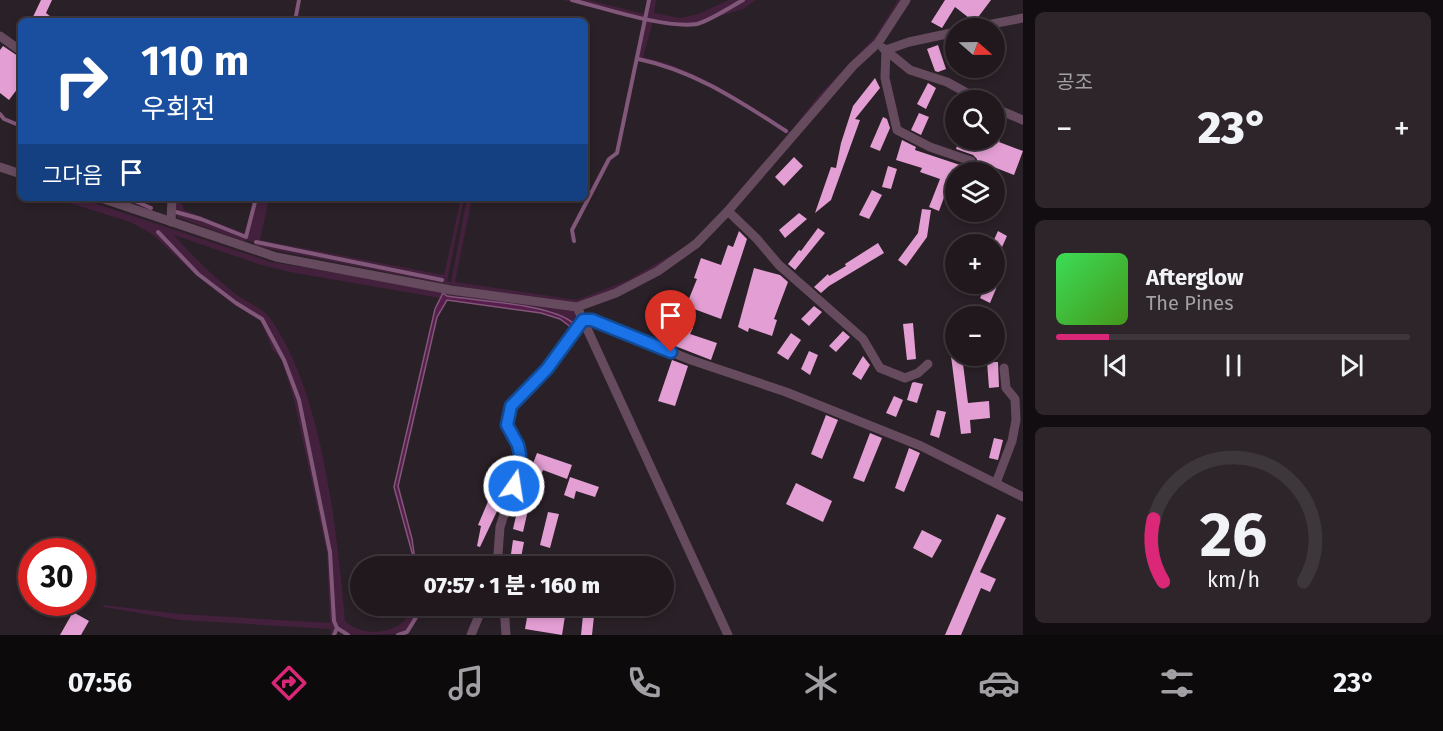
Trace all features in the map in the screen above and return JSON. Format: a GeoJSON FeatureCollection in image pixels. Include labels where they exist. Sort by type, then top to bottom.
{"type":"FeatureCollection","features":[{"type":"Feature","properties":{"kind":"street"},"geometry":{"type":"LineString","coordinates":[[110,201],[276,257],[451,290],[577,307],[608,296],[658,272],[696,244],[728,212],[853,66],[878,43],[906,0]]}},
{"type":"Feature","properties":{"kind":"street"},"geometry":{"type":"LineString","coordinates":[[1005,21],[1023,18]]}},
{"type":"Feature","properties":{"kind":"street"},"geometry":{"type":"LineString","coordinates":[[886,50],[909,42],[945,34]]}},
{"type":"Feature","properties":{"kind":"street"},"geometry":{"type":"LineString","coordinates":[[0,36],[18,49]]}},
{"type":"Feature","properties":{"kind":"street"},"geometry":{"type":"LineString","coordinates":[[878,43],[910,70],[947,82],[962,90]]}},
{"type":"Feature","properties":{"kind":"street"},"geometry":{"type":"LineString","coordinates":[[886,50],[885,78],[897,130],[930,147],[971,161]]}},
{"type":"Feature","properties":{"kind":"street"},"geometry":{"type":"LineString","coordinates":[[1005,113],[1023,120]]}},
{"type":"Feature","properties":{"kind":"street"},"geometry":{"type":"LineString","coordinates":[[0,167],[18,173]]}},
{"type":"Feature","properties":{"kind":"street"},"geometry":{"type":"LineString","coordinates":[[171,222],[172,201]]}},
{"type":"Feature","properties":{"kind":"street"},"geometry":{"type":"LineString","coordinates":[[728,212],[757,238],[778,265],[863,339],[880,368],[905,378],[918,373],[928,364]]}},
{"type":"Feature","properties":{"kind":"street"},"geometry":{"type":"LineString","coordinates":[[577,307],[728,635]]}},
{"type":"Feature","properties":{"kind":"street"},"geometry":{"type":"LineString","coordinates":[[583,320],[592,320],[691,360],[786,392],[921,446],[1023,497]]}},
{"type":"Feature","properties":{"kind":"street"},"geometry":{"type":"LineString","coordinates":[[498,556],[500,527],[520,465],[518,445],[507,425],[507,416],[511,406],[547,369],[583,320]]}},
{"type":"Feature","properties":{"kind":"street"},"geometry":{"type":"LineString","coordinates":[[996,483],[1012,441],[1016,420],[1015,399],[1006,388],[1004,368]]}},
{"type":"Feature","properties":{"kind":"street"},"geometry":{"type":"LineString","coordinates":[[471,635],[479,616]]}},
{"type":"Feature","properties":{"kind":"street"},"geometry":{"type":"LineString","coordinates":[[505,616],[506,635]]}},
{"type":"Feature","properties":{"kind":"shaded area"},"geometry":{"type":"Polygon","coordinates":[[[563,0],[589,0],[644,14],[647,0],[656,0],[654,13],[680,18],[698,14],[729,0],[756,0],[743,9],[699,25],[653,22],[643,57],[683,69],[720,87],[790,132],[819,95],[875,37],[898,0],[902,0],[876,42],[850,66],[726,210],[695,241],[788,135],[749,109],[690,77],[636,59],[643,20],[563,0]]]}},
{"type":"Feature","properties":{"kind":"shaded area"},"geometry":{"type":"Polygon","coordinates":[[[64,201],[88,201],[271,262],[571,310],[577,313],[572,328],[573,323],[530,308],[443,294],[440,298],[290,272],[258,264],[174,235],[220,281],[241,298],[267,314],[288,349],[303,384],[324,464],[332,506],[345,621],[356,628],[376,632],[396,627],[409,616],[420,616],[408,634],[344,635],[338,630],[335,635],[331,635],[331,629],[180,620],[104,607],[103,605],[180,614],[330,623],[327,553],[294,400],[282,360],[272,349],[260,319],[233,304],[197,276],[152,234],[130,222],[64,201]]]}},
{"type":"Feature","properties":{"kind":"shaded area"},"geometry":{"type":"Polygon","coordinates":[[[175,201],[181,201],[184,210],[244,233],[253,201],[268,201],[260,240],[444,275],[460,201],[463,201],[447,281],[451,282],[466,201],[471,201],[455,282],[577,300],[628,280],[695,241],[667,262],[614,291],[591,300],[576,303],[562,302],[445,284],[255,246],[255,243],[243,241],[177,217],[175,201]]]}},
{"type":"Feature","properties":{"kind":"shaded area"},"geometry":{"type":"Polygon","coordinates":[[[443,293],[447,296],[532,307],[548,311],[573,323],[572,328],[560,319],[541,313],[447,300],[437,317],[398,486],[412,539],[413,556],[394,487],[435,309],[443,293]]]}},
{"type":"Feature","properties":{"kind":"building"},"geometry":{"type":"Polygon","coordinates":[[[41,0],[52,0],[46,13],[52,18],[32,18],[41,0]]]}},
{"type":"Feature","properties":{"kind":"building"},"geometry":{"type":"Polygon","coordinates":[[[945,0],[991,0],[978,18],[969,18],[955,7],[948,18],[945,18],[942,28],[931,22],[945,0]]]}},
{"type":"Feature","properties":{"kind":"building"},"geometry":{"type":"Polygon","coordinates":[[[938,45],[945,69],[935,71],[927,49],[938,45]]]}},
{"type":"Feature","properties":{"kind":"building"},"geometry":{"type":"Polygon","coordinates":[[[3,46],[18,56],[18,88],[9,100],[0,93],[0,50],[3,46]]]}},
{"type":"Feature","properties":{"kind":"building"},"geometry":{"type":"Polygon","coordinates":[[[875,78],[880,88],[855,119],[860,120],[831,200],[815,213],[831,167],[836,168],[853,106],[875,78]]]}},
{"type":"Feature","properties":{"kind":"building"},"geometry":{"type":"Polygon","coordinates":[[[928,83],[936,88],[926,109],[917,104],[928,83]]]}},
{"type":"Feature","properties":{"kind":"building"},"geometry":{"type":"Polygon","coordinates":[[[919,113],[929,117],[921,135],[911,130],[919,113]]]}},
{"type":"Feature","properties":{"kind":"building"},"geometry":{"type":"Polygon","coordinates":[[[883,117],[887,119],[890,128],[880,151],[870,147],[883,117]]]}},
{"type":"Feature","properties":{"kind":"building"},"geometry":{"type":"Polygon","coordinates":[[[902,140],[916,147],[915,150],[951,162],[945,162],[945,195],[939,211],[929,207],[940,179],[920,172],[922,168],[896,160],[902,140]]]}},
{"type":"Feature","properties":{"kind":"building"},"geometry":{"type":"Polygon","coordinates":[[[1005,144],[1023,151],[1014,175],[1005,171],[1005,162],[977,162],[973,155],[959,150],[1005,150],[1005,144]]]}},
{"type":"Feature","properties":{"kind":"building"},"geometry":{"type":"Polygon","coordinates":[[[794,157],[803,166],[784,186],[775,177],[794,157]]]}},
{"type":"Feature","properties":{"kind":"building"},"geometry":{"type":"Polygon","coordinates":[[[888,166],[897,169],[891,189],[882,187],[888,166]]]}},
{"type":"Feature","properties":{"kind":"building"},"geometry":{"type":"Polygon","coordinates":[[[872,190],[882,195],[869,219],[859,215],[872,190]]]}},
{"type":"Feature","properties":{"kind":"building"},"geometry":{"type":"Polygon","coordinates":[[[922,209],[931,210],[927,237],[906,266],[898,260],[918,233],[922,209]]]}},
{"type":"Feature","properties":{"kind":"building"},"geometry":{"type":"Polygon","coordinates":[[[799,213],[807,219],[785,238],[779,230],[799,213]]]}},
{"type":"Feature","properties":{"kind":"building"},"geometry":{"type":"Polygon","coordinates":[[[818,228],[825,233],[795,270],[788,264],[818,228]]]}},
{"type":"Feature","properties":{"kind":"building"},"geometry":{"type":"Polygon","coordinates":[[[739,231],[747,239],[721,319],[686,306],[697,279],[694,278],[701,258],[721,265],[728,245],[733,247],[739,231]]]}},
{"type":"Feature","properties":{"kind":"building"},"geometry":{"type":"Polygon","coordinates":[[[878,243],[884,253],[821,293],[814,287],[828,274],[829,276],[846,266],[845,264],[878,243]]]}},
{"type":"Feature","properties":{"kind":"building"},"geometry":{"type":"Polygon","coordinates":[[[754,268],[780,275],[788,282],[774,319],[777,320],[772,336],[749,328],[748,332],[738,327],[754,268]]]}},
{"type":"Feature","properties":{"kind":"building"},"geometry":{"type":"Polygon","coordinates":[[[982,294],[994,294],[990,303],[980,298],[982,294]]]}},
{"type":"Feature","properties":{"kind":"building"},"geometry":{"type":"Polygon","coordinates":[[[814,306],[822,312],[809,326],[801,319],[814,306]]]}},
{"type":"Feature","properties":{"kind":"building"},"geometry":{"type":"Polygon","coordinates":[[[659,311],[669,315],[668,319],[693,328],[690,334],[717,343],[711,360],[675,346],[677,341],[652,332],[659,311]]]}},
{"type":"Feature","properties":{"kind":"building"},"geometry":{"type":"Polygon","coordinates":[[[913,323],[916,359],[907,360],[903,324],[913,323]]]}},
{"type":"Feature","properties":{"kind":"building"},"geometry":{"type":"Polygon","coordinates":[[[843,331],[850,337],[836,352],[829,346],[843,331]]]}},
{"type":"Feature","properties":{"kind":"building"},"geometry":{"type":"Polygon","coordinates":[[[791,333],[801,340],[788,360],[777,353],[791,333]]]}},
{"type":"Feature","properties":{"kind":"building"},"geometry":{"type":"Polygon","coordinates":[[[809,351],[818,355],[810,375],[801,369],[809,351]]]}},
{"type":"Feature","properties":{"kind":"building"},"geometry":{"type":"Polygon","coordinates":[[[863,356],[870,365],[861,380],[852,374],[863,356]]]}},
{"type":"Feature","properties":{"kind":"building"},"geometry":{"type":"Polygon","coordinates":[[[672,360],[688,366],[675,406],[658,401],[672,360]]]}},
{"type":"Feature","properties":{"kind":"building"},"geometry":{"type":"Polygon","coordinates":[[[952,366],[963,366],[968,403],[989,401],[990,418],[970,420],[971,433],[961,434],[952,366]]]}},
{"type":"Feature","properties":{"kind":"building"},"geometry":{"type":"Polygon","coordinates":[[[987,366],[998,366],[999,387],[989,388],[987,366]]]}},
{"type":"Feature","properties":{"kind":"building"},"geometry":{"type":"Polygon","coordinates":[[[914,382],[923,384],[917,403],[907,400],[914,382]]]}},
{"type":"Feature","properties":{"kind":"building"},"geometry":{"type":"Polygon","coordinates":[[[894,396],[903,400],[896,417],[886,413],[894,396]]]}},
{"type":"Feature","properties":{"kind":"building"},"geometry":{"type":"Polygon","coordinates":[[[937,410],[946,412],[939,438],[930,435],[937,410]]]}},
{"type":"Feature","properties":{"kind":"building"},"geometry":{"type":"Polygon","coordinates":[[[826,415],[838,420],[822,459],[811,454],[826,415]]]}},
{"type":"Feature","properties":{"kind":"building"},"geometry":{"type":"Polygon","coordinates":[[[870,433],[882,438],[864,482],[853,478],[870,433]]]}},
{"type":"Feature","properties":{"kind":"building"},"geometry":{"type":"Polygon","coordinates":[[[994,438],[1003,440],[998,460],[989,458],[994,438]]]}},
{"type":"Feature","properties":{"kind":"building"},"geometry":{"type":"Polygon","coordinates":[[[909,448],[920,453],[904,492],[895,488],[909,448]]]}},
{"type":"Feature","properties":{"kind":"building"},"geometry":{"type":"Polygon","coordinates":[[[537,453],[572,465],[567,479],[543,470],[537,486],[526,482],[537,453]]]}},
{"type":"Feature","properties":{"kind":"building"},"geometry":{"type":"Polygon","coordinates":[[[504,464],[512,468],[499,507],[480,547],[477,546],[481,526],[478,525],[504,464]]]}},
{"type":"Feature","properties":{"kind":"building"},"geometry":{"type":"Polygon","coordinates":[[[570,477],[599,487],[595,497],[576,491],[574,499],[564,495],[570,477]]]}},
{"type":"Feature","properties":{"kind":"building"},"geometry":{"type":"Polygon","coordinates":[[[796,483],[832,501],[823,522],[786,504],[796,483]]]}},
{"type":"Feature","properties":{"kind":"building"},"geometry":{"type":"Polygon","coordinates":[[[518,507],[528,510],[523,532],[513,529],[518,507]]]}},
{"type":"Feature","properties":{"kind":"building"},"geometry":{"type":"Polygon","coordinates":[[[548,512],[559,514],[550,548],[540,545],[548,512]]]}},
{"type":"Feature","properties":{"kind":"building"},"geometry":{"type":"Polygon","coordinates":[[[997,514],[1006,518],[980,572],[996,579],[990,592],[981,588],[961,635],[945,635],[997,514]]]}},
{"type":"Feature","properties":{"kind":"building"},"geometry":{"type":"Polygon","coordinates":[[[922,530],[942,540],[932,558],[913,548],[922,530]]]}},
{"type":"Feature","properties":{"kind":"building"},"geometry":{"type":"Polygon","coordinates":[[[513,540],[524,542],[521,556],[511,556],[513,540]]]}},
{"type":"Feature","properties":{"kind":"building"},"geometry":{"type":"Polygon","coordinates":[[[71,616],[80,616],[89,621],[81,635],[60,635],[71,616]]]}},
{"type":"Feature","properties":{"kind":"building"},"geometry":{"type":"Polygon","coordinates":[[[527,616],[565,616],[562,635],[525,629],[527,616]]]}},
{"type":"Feature","properties":{"kind":"building"},"geometry":{"type":"Polygon","coordinates":[[[583,616],[594,616],[592,635],[581,635],[583,616]]]}},
{"type":"Feature","properties":{"kind":"waterway"},"geometry":{"type":"LineString","coordinates":[[296,18],[299,0]]}},
{"type":"Feature","properties":{"kind":"waterway"},"geometry":{"type":"LineString","coordinates":[[572,0],[652,21],[684,25],[702,22],[743,0]]}},
{"type":"Feature","properties":{"kind":"waterway"},"geometry":{"type":"LineString","coordinates":[[588,199],[609,159],[617,153],[649,0]]}},
{"type":"Feature","properties":{"kind":"waterway"},"geometry":{"type":"LineString","coordinates":[[638,59],[697,79],[786,131]]}},
{"type":"Feature","properties":{"kind":"waterway"},"geometry":{"type":"LineString","coordinates":[[0,114],[4,119],[18,125]]}},
{"type":"Feature","properties":{"kind":"waterway"},"geometry":{"type":"LineString","coordinates":[[135,201],[151,208]]}},
{"type":"Feature","properties":{"kind":"waterway"},"geometry":{"type":"LineString","coordinates":[[176,212],[201,219],[246,237],[255,201]]}},
{"type":"Feature","properties":{"kind":"waterway"},"geometry":{"type":"LineString","coordinates":[[574,241],[572,230],[587,201]]}},
{"type":"Feature","properties":{"kind":"waterway"},"geometry":{"type":"LineString","coordinates":[[158,232],[198,274],[236,303],[262,319],[284,360],[299,400],[330,552],[334,621],[337,628],[334,635]]}},
{"type":"Feature","properties":{"kind":"waterway"},"geometry":{"type":"LineString","coordinates":[[256,242],[442,280]]}},
{"type":"Feature","properties":{"kind":"waterway"},"geometry":{"type":"LineString","coordinates":[[398,635],[407,632],[417,616]]}},
{"type":"Feature","properties":{"kind":"waterway"},"geometry":{"type":"LineString","coordinates":[[337,628],[348,635]]}},
{"type":"Feature","properties":{"kind":"route"},"geometry":{"type":"LineString","coordinates":[[514,486],[520,465],[520,455],[518,445],[507,425],[507,416],[511,406],[547,369],[583,320],[592,320],[671,352]]}}]}
